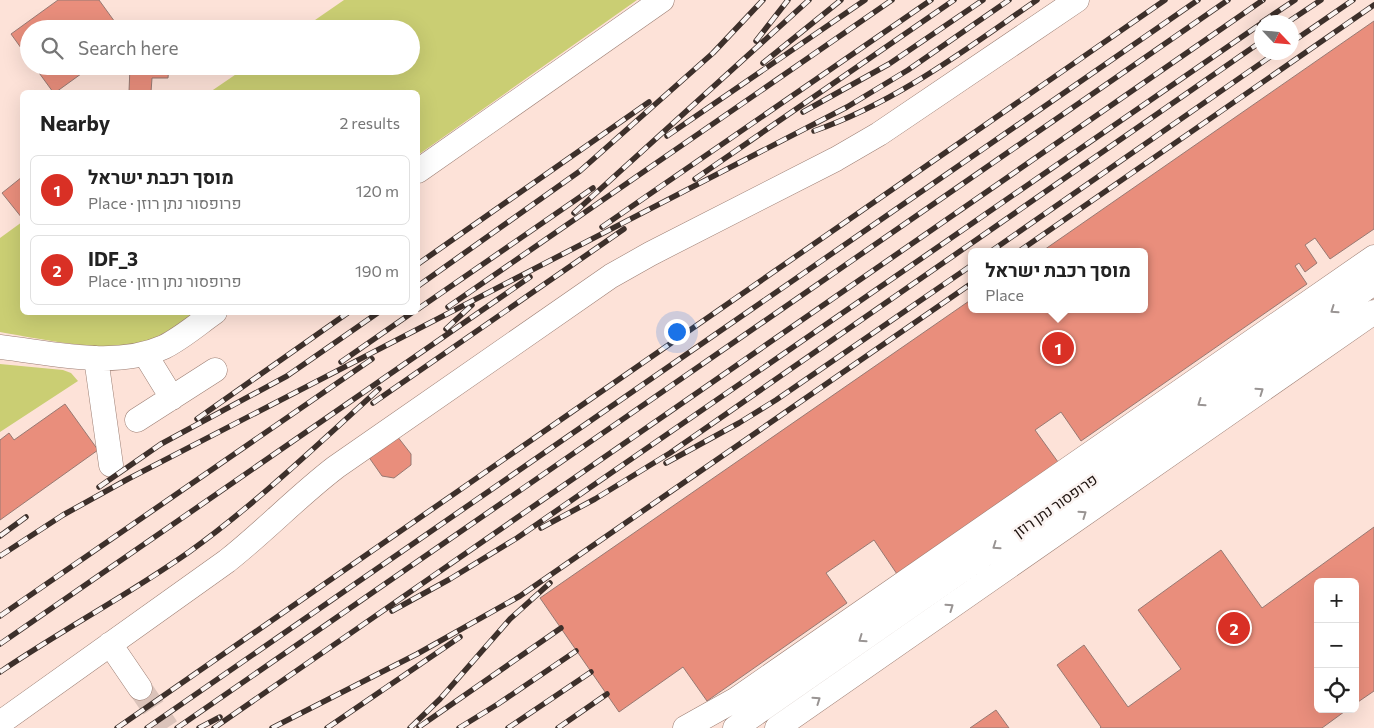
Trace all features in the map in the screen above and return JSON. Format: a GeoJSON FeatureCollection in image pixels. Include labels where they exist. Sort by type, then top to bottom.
{"type":"FeatureCollection","features":[{"type":"Feature","properties":{"kind":"street"},"geometry":{"type":"LineString","coordinates":[[420,170],[662,0]]}},
{"type":"Feature","properties":{"kind":"street"},"geometry":{"type":"LineString","coordinates":[[0,723],[227,561],[253,540],[306,490],[336,467],[602,282],[640,259],[836,159],[879,134],[1077,0]]}},
{"type":"Feature","properties":{"kind":"street"},"geometry":{"type":"LineString","coordinates":[[686,728],[735,700],[1374,257]]}},
{"type":"Feature","properties":{"kind":"street","name":"פרופסור נתן רוזן"},"geometry":{"type":"LineString","coordinates":[[735,728],[1374,282]]}},
{"type":"Feature","properties":{"kind":"street","name":"פרופסור נתן רוזן"},"geometry":{"type":"LineString","coordinates":[[777,728],[1374,312]]}},
{"type":"Feature","properties":{"kind":"street"},"geometry":{"type":"LineString","coordinates":[[0,347],[96,358],[126,358],[145,354],[173,342],[211,315]]}},
{"type":"Feature","properties":{"kind":"street"},"geometry":{"type":"LineString","coordinates":[[145,354],[172,398]]}},
{"type":"Feature","properties":{"kind":"street"},"geometry":{"type":"LineString","coordinates":[[96,358],[111,465]]}},
{"type":"Feature","properties":{"kind":"street"},"geometry":{"type":"LineString","coordinates":[[138,420],[215,370]]}},
{"type":"Feature","properties":{"kind":"street"},"geometry":{"type":"LineString","coordinates":[[110,644],[140,688]]}},
{"type":"Feature","properties":{"kind":"green space"},"geometry":{"type":"Polygon","coordinates":[[[344,0],[637,0],[420,154],[420,90],[213,90],[235,75],[420,75],[420,20],[315,20],[344,0]]]}},
{"type":"Feature","properties":{"kind":"green space"},"geometry":{"type":"Polygon","coordinates":[[[20,223],[20,315],[192,315],[158,336],[131,346],[113,347],[74,344],[0,332],[0,238],[20,223]]]}},
{"type":"Feature","properties":{"kind":"green space"},"geometry":{"type":"Polygon","coordinates":[[[0,364],[63,370],[71,373],[78,381],[0,432],[0,364]]]}},
{"type":"Feature","properties":{"kind":"building"},"geometry":{"type":"Polygon","coordinates":[[[58,0],[99,0],[113,20],[30,20],[58,0]]]}},
{"type":"Feature","properties":{"kind":"building"},"geometry":{"type":"Polygon","coordinates":[[[1374,21],[1374,229],[1330,259],[1315,238],[1305,245],[1317,263],[1305,272],[1299,263],[1295,266],[1307,284],[1081,441],[1061,412],[1035,430],[1058,462],[897,574],[874,540],[826,573],[847,603],[707,701],[683,667],[619,712],[540,598],[968,302],[968,313],[1148,313],[1148,248],[1047,248],[1374,21]]]}},
{"type":"Feature","properties":{"kind":"building"},"geometry":{"type":"Polygon","coordinates":[[[20,27],[20,46],[11,34],[20,27]]]}},
{"type":"Feature","properties":{"kind":"building"},"geometry":{"type":"Polygon","coordinates":[[[41,75],[80,75],[59,90],[52,90],[41,75]]]}},
{"type":"Feature","properties":{"kind":"building"},"geometry":{"type":"Polygon","coordinates":[[[130,75],[168,75],[168,78],[152,78],[151,90],[129,90],[130,75]]]}},
{"type":"Feature","properties":{"kind":"building"},"geometry":{"type":"Polygon","coordinates":[[[20,179],[20,216],[2,193],[20,179]]]}},
{"type":"Feature","properties":{"kind":"building"},"geometry":{"type":"Polygon","coordinates":[[[65,404],[98,450],[0,520],[0,440],[9,433],[14,440],[65,404]]]}},
{"type":"Feature","properties":{"kind":"building"},"geometry":{"type":"Polygon","coordinates":[[[397,436],[411,454],[411,465],[394,478],[382,476],[368,456],[397,436]]]}},
{"type":"Feature","properties":{"kind":"building"},"geometry":{"type":"Polygon","coordinates":[[[1374,527],[1374,691],[1359,701],[1359,578],[1314,578],[1314,713],[1343,713],[1322,728],[1100,728],[1057,665],[1084,645],[1128,707],[1181,669],[1138,610],[1221,550],[1262,608],[1374,527]]]}},
{"type":"Feature","properties":{"kind":"building"},"geometry":{"type":"Polygon","coordinates":[[[996,710],[1009,728],[970,728],[996,710]]]}},
{"type":"Feature","properties":{"kind":"tunnel"},"geometry":{"type":"LineString","coordinates":[[140,688],[167,728]]}},
{"type":"Feature","properties":{"kind":"railway"},"geometry":{"type":"LineString","coordinates":[[420,285],[580,171],[713,53],[763,0]]}},
{"type":"Feature","properties":{"kind":"railway"},"geometry":{"type":"LineString","coordinates":[[756,41],[788,0]]}},
{"type":"Feature","properties":{"kind":"railway"},"geometry":{"type":"LineString","coordinates":[[574,213],[809,0]]}},
{"type":"Feature","properties":{"kind":"railway"},"geometry":{"type":"LineString","coordinates":[[763,63],[841,0]]}},
{"type":"Feature","properties":{"kind":"railway"},"geometry":{"type":"LineString","coordinates":[[667,136],[865,0]]}},
{"type":"Feature","properties":{"kind":"railway"},"geometry":{"type":"LineString","coordinates":[[448,307],[892,0]]}},
{"type":"Feature","properties":{"kind":"railway"},"geometry":{"type":"LineString","coordinates":[[602,227],[931,0]]}},
{"type":"Feature","properties":{"kind":"railway"},"geometry":{"type":"LineString","coordinates":[[695,179],[954,0]]}},
{"type":"Feature","properties":{"kind":"railway"},"geometry":{"type":"LineString","coordinates":[[803,112],[889,64],[983,0]]}},
{"type":"Feature","properties":{"kind":"railway"},"geometry":{"type":"LineString","coordinates":[[0,556],[63,515],[128,479],[847,107],[908,70],[1009,0]]}},
{"type":"Feature","properties":{"kind":"railway"},"geometry":{"type":"LineString","coordinates":[[814,131],[844,119],[902,90],[1037,0]]}},
{"type":"Feature","properties":{"kind":"railway"},"geometry":{"type":"LineString","coordinates":[[117,728],[1165,0]]}},
{"type":"Feature","properties":{"kind":"railway"},"geometry":{"type":"LineString","coordinates":[[147,728],[1198,0]]}},
{"type":"Feature","properties":{"kind":"railway"},"geometry":{"type":"LineString","coordinates":[[177,728],[1228,0]]}},
{"type":"Feature","properties":{"kind":"railway"},"geometry":{"type":"LineString","coordinates":[[214,728],[1263,0]]}},
{"type":"Feature","properties":{"kind":"railway"},"geometry":{"type":"LineString","coordinates":[[1272,15],[1295,0]]}},
{"type":"Feature","properties":{"kind":"railway"},"geometry":{"type":"LineString","coordinates":[[1298,15],[1321,0]]}},
{"type":"Feature","properties":{"kind":"railway"},"geometry":{"type":"LineString","coordinates":[[1299,37],[1353,0]]}},
{"type":"Feature","properties":{"kind":"railway"},"geometry":{"type":"LineString","coordinates":[[1024,248],[1374,5]]}},
{"type":"Feature","properties":{"kind":"railway"},"geometry":{"type":"LineString","coordinates":[[392,611],[450,579],[517,538],[1254,29]]}},
{"type":"Feature","properties":{"kind":"railway"},"geometry":{"type":"LineString","coordinates":[[541,528],[595,499],[670,453],[1254,47]]}},
{"type":"Feature","properties":{"kind":"railway"},"geometry":{"type":"LineString","coordinates":[[996,248],[1266,60]]}},
{"type":"Feature","properties":{"kind":"railway"},"geometry":{"type":"LineString","coordinates":[[420,263],[649,102]]}},
{"type":"Feature","properties":{"kind":"railway"},"geometry":{"type":"LineString","coordinates":[[420,308],[593,188]]}},
{"type":"Feature","properties":{"kind":"railway"},"geometry":{"type":"LineString","coordinates":[[373,403],[624,229]]}},
{"type":"Feature","properties":{"kind":"railway"},"geometry":{"type":"LineString","coordinates":[[666,463],[739,423],[776,400],[968,268]]}},
{"type":"Feature","properties":{"kind":"railway"},"geometry":{"type":"LineString","coordinates":[[0,644],[530,277]]}},
{"type":"Feature","properties":{"kind":"railway"},"geometry":{"type":"LineString","coordinates":[[272,728],[417,654],[520,596],[968,286]]}},
{"type":"Feature","properties":{"kind":"railway"},"geometry":{"type":"LineString","coordinates":[[446,329],[472,305]]}},
{"type":"Feature","properties":{"kind":"railway"},"geometry":{"type":"LineString","coordinates":[[197,419],[345,315]]}},
{"type":"Feature","properties":{"kind":"railway"},"geometry":{"type":"LineString","coordinates":[[99,487],[161,444],[287,376],[375,315]]}},
{"type":"Feature","properties":{"kind":"railway"},"geometry":{"type":"LineString","coordinates":[[341,362],[409,315]]}},
{"type":"Feature","properties":{"kind":"railway"},"geometry":{"type":"LineString","coordinates":[[0,616],[372,359]]}},
{"type":"Feature","properties":{"kind":"railway"},"geometry":{"type":"LineString","coordinates":[[0,672],[189,552],[239,514],[379,389]]}},
{"type":"Feature","properties":{"kind":"railway"},"geometry":{"type":"LineString","coordinates":[[0,536],[26,517]]}},
{"type":"Feature","properties":{"kind":"railway"},"geometry":{"type":"LineString","coordinates":[[410,728],[440,699],[510,619],[550,583]]}},
{"type":"Feature","properties":{"kind":"railway"},"geometry":{"type":"LineString","coordinates":[[419,727],[561,628]]}},
{"type":"Feature","properties":{"kind":"railway"},"geometry":{"type":"LineString","coordinates":[[327,728],[460,637]]}},
{"type":"Feature","properties":{"kind":"railway"},"geometry":{"type":"LineString","coordinates":[[459,728],[576,651]]}},
{"type":"Feature","properties":{"kind":"railway"},"geometry":{"type":"LineString","coordinates":[[508,728],[591,672]]}},
{"type":"Feature","properties":{"kind":"railway"},"geometry":{"type":"LineString","coordinates":[[558,728],[607,694]]}},
{"type":"Feature","properties":{"kind":"railway"},"geometry":{"type":"LineString","coordinates":[[199,728],[220,717]]}},
{"type":"Feature","properties":{"kind":"place","name":"מוסך רכבת ישראל"},"geometry":{"type":"Point","coordinates":[1058,348]}},
{"type":"Feature","properties":{"kind":"place","name":"IDF_3"},"geometry":{"type":"Point","coordinates":[1234,628]}}]}
